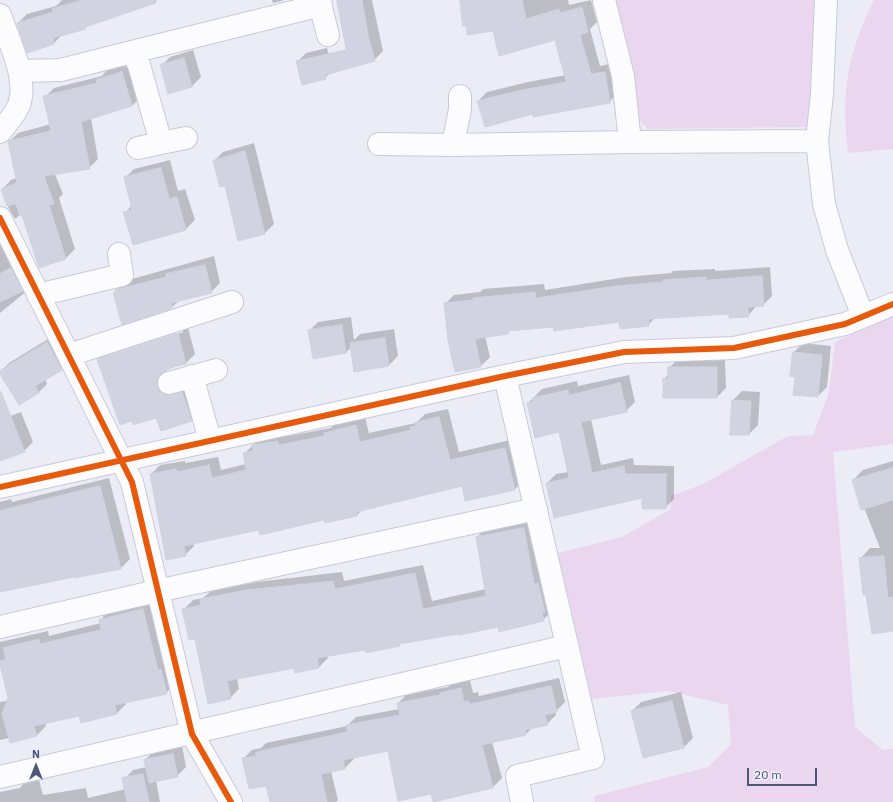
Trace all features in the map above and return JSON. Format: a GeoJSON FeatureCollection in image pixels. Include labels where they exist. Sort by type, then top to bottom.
{"type":"FeatureCollection","features":[{"type":"Feature","properties":{"kind":"street"},"geometry":{"type":"LineString","coordinates":[[604,0],[623,76],[630,142]]}},
{"type":"Feature","properties":{"kind":"street"},"geometry":{"type":"LineString","coordinates":[[826,0],[822,94],[817,141],[824,204],[837,250],[863,316]]}},
{"type":"Feature","properties":{"kind":"street"},"geometry":{"type":"LineString","coordinates":[[20,71],[61,70],[320,2],[328,35]]}},
{"type":"Feature","properties":{"kind":"street"},"geometry":{"type":"LineString","coordinates":[[0,15],[20,71],[22,90],[18,107],[0,132]]}},
{"type":"Feature","properties":{"kind":"street"},"geometry":{"type":"LineString","coordinates":[[132,52],[139,64],[161,143]]}},
{"type":"Feature","properties":{"kind":"street"},"geometry":{"type":"LineString","coordinates":[[453,145],[460,109],[460,96]]}},
{"type":"Feature","properties":{"kind":"street"},"geometry":{"type":"LineString","coordinates":[[138,148],[186,138]]}},
{"type":"Feature","properties":{"kind":"street"},"geometry":{"type":"LineString","coordinates":[[379,144],[453,145],[817,141]]}},
{"type":"Feature","properties":{"kind":"street"},"geometry":{"type":"LineString","coordinates":[[0,218],[132,482],[192,734],[232,802]]}},
{"type":"Feature","properties":{"kind":"street"},"geometry":{"type":"LineString","coordinates":[[38,295],[122,275],[119,254]]}},
{"type":"Feature","properties":{"kind":"street"},"geometry":{"type":"LineString","coordinates":[[69,355],[232,302]]}},
{"type":"Feature","properties":{"kind":"street"},"geometry":{"type":"LineString","coordinates":[[0,487],[505,376],[624,352],[734,348],[845,324],[893,304]]}},
{"type":"Feature","properties":{"kind":"street"},"geometry":{"type":"LineString","coordinates":[[169,383],[216,370]]}},
{"type":"Feature","properties":{"kind":"street"},"geometry":{"type":"LineString","coordinates":[[192,376],[210,440]]}},
{"type":"Feature","properties":{"kind":"street"},"geometry":{"type":"LineString","coordinates":[[505,376],[592,758],[517,776],[522,802]]}},
{"type":"Feature","properties":{"kind":"street"},"geometry":{"type":"LineString","coordinates":[[0,627],[157,591],[536,509]]}},
{"type":"Feature","properties":{"kind":"street"},"geometry":{"type":"LineString","coordinates":[[0,777],[192,734],[567,646]]}},
{"type":"Feature","properties":{"kind":"shaded area"},"geometry":{"type":"Polygon","coordinates":[[[615,0],[815,0],[817,30],[808,127],[648,129],[638,118],[638,103],[615,0]]]}},
{"type":"Feature","properties":{"kind":"shaded area"},"geometry":{"type":"Polygon","coordinates":[[[874,0],[893,0],[893,149],[848,153],[845,111],[848,74],[858,38],[874,0]]]}},
{"type":"Feature","properties":{"kind":"shaded area"},"geometry":{"type":"Polygon","coordinates":[[[893,315],[893,444],[833,452],[855,727],[883,750],[893,749],[893,802],[595,802],[594,796],[708,767],[731,744],[728,705],[668,691],[592,699],[558,553],[622,537],[671,509],[671,496],[703,484],[788,436],[813,435],[829,392],[835,342],[893,315]]]}},
{"type":"Feature","properties":{"kind":"building"},"geometry":{"type":"Polygon","coordinates":[[[83,0],[156,0],[156,3],[85,27],[86,29],[53,38],[54,44],[27,53],[17,23],[53,12],[52,9],[83,0]]]}},
{"type":"Feature","properties":{"kind":"building"},"geometry":{"type":"Polygon","coordinates":[[[337,0],[362,0],[368,35],[375,61],[325,75],[326,79],[302,85],[296,61],[346,50],[337,0]]]}},
{"type":"Feature","properties":{"kind":"building"},"geometry":{"type":"Polygon","coordinates":[[[460,0],[522,0],[526,19],[559,9],[560,13],[582,7],[588,32],[580,35],[591,74],[605,72],[610,103],[533,117],[533,114],[485,127],[477,101],[517,91],[566,82],[555,40],[499,56],[493,31],[467,35],[466,26],[463,26],[460,0]]]}},
{"type":"Feature","properties":{"kind":"building"},"geometry":{"type":"Polygon","coordinates":[[[184,58],[192,87],[168,94],[160,65],[184,58]]]}},
{"type":"Feature","properties":{"kind":"building"},"geometry":{"type":"Polygon","coordinates":[[[122,72],[132,106],[81,122],[90,169],[44,176],[54,204],[49,205],[66,259],[39,268],[22,215],[20,216],[16,204],[7,206],[1,189],[17,183],[8,141],[51,131],[43,96],[97,83],[96,80],[122,72]]]}},
{"type":"Feature","properties":{"kind":"building"},"geometry":{"type":"Polygon","coordinates":[[[245,151],[265,234],[238,241],[225,186],[220,187],[213,161],[245,151]]]}},
{"type":"Feature","properties":{"kind":"building"},"geometry":{"type":"Polygon","coordinates":[[[161,168],[169,199],[177,197],[186,230],[133,245],[123,212],[132,210],[124,177],[161,168]]]}},
{"type":"Feature","properties":{"kind":"building"},"geometry":{"type":"Polygon","coordinates":[[[205,265],[212,293],[171,303],[172,308],[122,325],[113,293],[116,292],[115,290],[166,277],[166,274],[205,265]]]}},
{"type":"Feature","properties":{"kind":"building"},"geometry":{"type":"Polygon","coordinates":[[[11,268],[23,291],[0,302],[0,274],[11,268]]]}},
{"type":"Feature","properties":{"kind":"building"},"geometry":{"type":"Polygon","coordinates":[[[762,276],[764,306],[748,307],[749,317],[729,318],[729,314],[648,319],[649,326],[620,329],[619,322],[554,331],[553,327],[508,331],[508,334],[475,339],[481,367],[455,372],[448,341],[444,303],[473,300],[473,298],[535,292],[536,298],[616,286],[663,282],[663,280],[706,277],[706,280],[762,276]]]}},
{"type":"Feature","properties":{"kind":"building"},"geometry":{"type":"Polygon","coordinates":[[[342,325],[346,353],[313,359],[308,330],[342,325]]]}},
{"type":"Feature","properties":{"kind":"building"},"geometry":{"type":"Polygon","coordinates":[[[178,333],[186,364],[173,367],[160,374],[157,380],[157,386],[160,392],[166,395],[182,392],[192,421],[161,431],[156,418],[133,425],[132,421],[120,425],[97,359],[178,333]]]}},
{"type":"Feature","properties":{"kind":"building"},"geometry":{"type":"Polygon","coordinates":[[[385,338],[389,366],[354,372],[350,343],[385,338]]]}},
{"type":"Feature","properties":{"kind":"building"},"geometry":{"type":"Polygon","coordinates":[[[47,342],[62,370],[35,386],[39,393],[19,405],[0,374],[0,371],[47,342]]]}},
{"type":"Feature","properties":{"kind":"building"},"geometry":{"type":"Polygon","coordinates":[[[793,352],[822,355],[818,397],[793,395],[795,377],[790,376],[793,352]]]}},
{"type":"Feature","properties":{"kind":"building"},"geometry":{"type":"Polygon","coordinates":[[[668,367],[717,367],[717,398],[663,398],[663,378],[668,378],[668,367]]]}},
{"type":"Feature","properties":{"kind":"building"},"geometry":{"type":"Polygon","coordinates":[[[620,383],[627,412],[581,422],[592,473],[624,466],[625,474],[666,474],[666,509],[642,509],[642,498],[554,518],[546,483],[569,478],[559,432],[535,438],[527,403],[533,402],[532,398],[568,390],[569,395],[620,383]]]}},
{"type":"Feature","properties":{"kind":"building"},"geometry":{"type":"Polygon","coordinates":[[[1,392],[25,452],[0,461],[0,393],[1,392]]]}},
{"type":"Feature","properties":{"kind":"building"},"geometry":{"type":"Polygon","coordinates":[[[732,400],[751,401],[749,435],[730,435],[732,400]]]}},
{"type":"Feature","properties":{"kind":"building"},"geometry":{"type":"Polygon","coordinates":[[[439,417],[450,460],[505,448],[515,490],[465,501],[462,486],[356,512],[357,516],[325,523],[324,520],[260,535],[258,530],[184,546],[186,556],[166,560],[150,474],[176,469],[177,472],[209,465],[212,478],[246,470],[243,453],[253,451],[252,445],[278,441],[279,445],[324,436],[324,433],[356,425],[360,442],[411,430],[410,427],[416,426],[415,423],[439,417]]]}},
{"type":"Feature","properties":{"kind":"building"},"geometry":{"type":"Polygon","coordinates":[[[893,468],[893,500],[861,510],[852,480],[893,468]]]}},
{"type":"Feature","properties":{"kind":"building"},"geometry":{"type":"Polygon","coordinates":[[[100,486],[121,569],[0,592],[0,511],[100,486]]]}},
{"type":"Feature","properties":{"kind":"building"},"geometry":{"type":"Polygon","coordinates":[[[524,528],[534,584],[538,583],[545,612],[542,612],[544,621],[499,632],[498,627],[459,635],[399,644],[400,646],[366,653],[365,650],[317,658],[319,668],[295,673],[294,668],[227,681],[231,699],[208,704],[195,639],[189,640],[182,609],[201,605],[200,599],[247,590],[333,581],[335,589],[415,573],[423,609],[486,596],[476,537],[524,528]]]}},
{"type":"Feature","properties":{"kind":"building"},"geometry":{"type":"Polygon","coordinates":[[[884,556],[888,598],[893,597],[893,631],[872,634],[866,595],[863,595],[859,558],[884,556]]]}},
{"type":"Feature","properties":{"kind":"building"},"geometry":{"type":"Polygon","coordinates":[[[143,609],[158,670],[161,669],[167,694],[115,705],[117,714],[81,723],[79,716],[34,726],[37,736],[10,743],[2,714],[8,698],[0,664],[0,661],[6,660],[3,648],[39,639],[40,644],[101,630],[99,620],[143,609]]]}},
{"type":"Feature","properties":{"kind":"building"},"geometry":{"type":"Polygon","coordinates":[[[551,686],[557,712],[545,715],[548,725],[525,730],[526,735],[482,745],[493,788],[433,802],[431,794],[398,801],[388,751],[343,760],[345,769],[321,774],[327,802],[270,802],[266,786],[249,789],[242,758],[256,756],[256,752],[347,732],[346,725],[400,715],[397,703],[440,695],[440,693],[461,688],[464,702],[469,701],[470,704],[551,686]]]}},
{"type":"Feature","properties":{"kind":"building"},"geometry":{"type":"Polygon","coordinates":[[[672,701],[684,748],[643,758],[631,711],[672,701]]]}},
{"type":"Feature","properties":{"kind":"building"},"geometry":{"type":"Polygon","coordinates":[[[173,754],[178,777],[149,783],[144,760],[173,754]]]}},
{"type":"Feature","properties":{"kind":"building"},"geometry":{"type":"Polygon","coordinates":[[[143,774],[149,802],[127,802],[122,778],[143,774]]]}},
{"type":"Feature","properties":{"kind":"cycle path"},"geometry":{"type":"LineString","coordinates":[[0,218],[132,482],[192,734],[231,802]]}},
{"type":"Feature","properties":{"kind":"cycle path"},"geometry":{"type":"LineString","coordinates":[[0,487],[505,376],[624,352],[734,348],[845,324],[893,304]]}}]}
